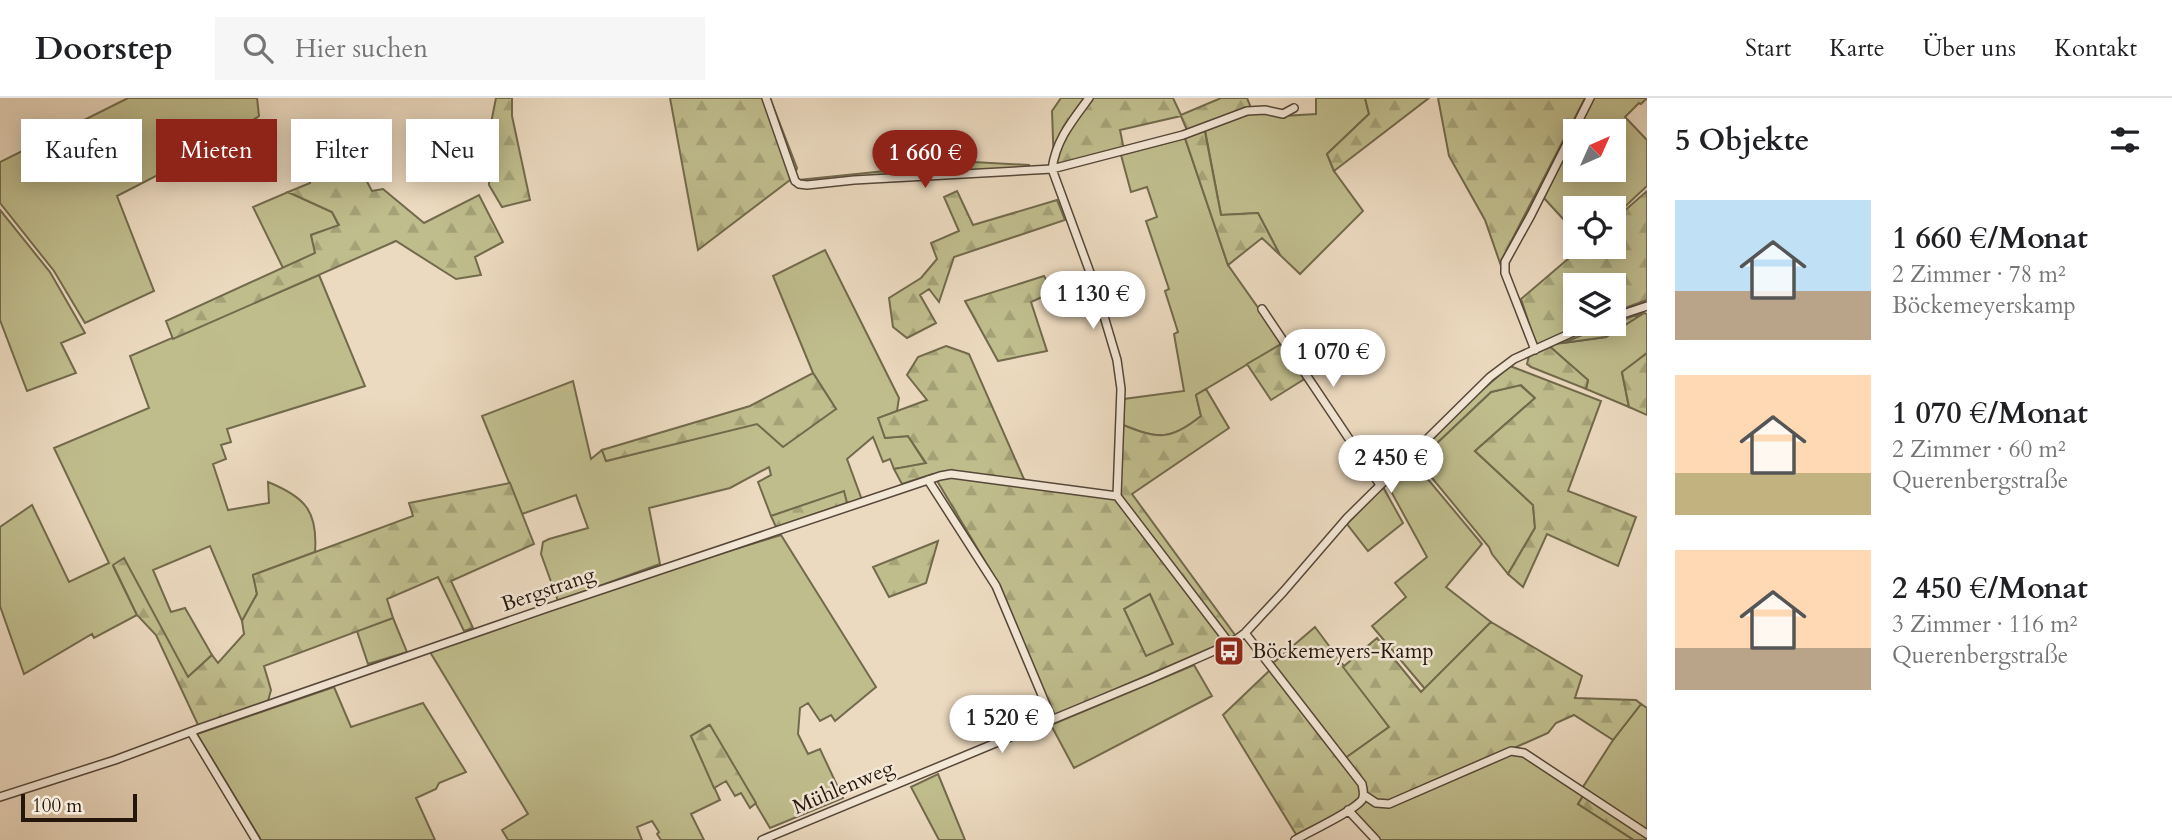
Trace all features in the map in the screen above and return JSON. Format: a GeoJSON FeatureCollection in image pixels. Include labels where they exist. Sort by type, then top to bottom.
{"type":"FeatureCollection","features":[{"type":"Feature","properties":{"kind":"street"},"geometry":{"type":"LineString","coordinates":[[765,98],[795,181],[799,184],[1052,169],[1183,135],[1248,111],[1265,110],[1283,114],[1294,108]]}},
{"type":"Feature","properties":{"kind":"street"},"geometry":{"type":"LineString","coordinates":[[1089,98],[1062,134],[1054,154],[1052,169],[1095,286],[1117,360],[1121,388],[1117,496],[1230,644]]}},
{"type":"Feature","properties":{"kind":"street"},"geometry":{"type":"LineString","coordinates":[[1535,350],[1505,273],[1506,262],[1590,98]]}},
{"type":"Feature","properties":{"kind":"street"},"geometry":{"type":"LineString","coordinates":[[1626,313],[1647,306]]}},
{"type":"Feature","properties":{"kind":"street"},"geometry":{"type":"LineString","coordinates":[[1262,309],[1380,485]]}},
{"type":"Feature","properties":{"kind":"street","name":"Mühlenweg"},"geometry":{"type":"LineString","coordinates":[[762,840],[1230,644],[1245,634],[1347,517],[1490,377],[1514,359],[1565,336]]}},
{"type":"Feature","properties":{"kind":"street","name":"Bergstrang"},"geometry":{"type":"LineString","coordinates":[[0,797],[115,760],[550,607],[928,480],[951,474],[1117,496]]}},
{"type":"Feature","properties":{"kind":"street"},"geometry":{"type":"LineString","coordinates":[[928,480],[996,586],[1052,719]]}},
{"type":"Feature","properties":{"kind":"street"},"geometry":{"type":"LineString","coordinates":[[1245,634],[1362,784],[1362,800],[1296,839]]}},
{"type":"Feature","properties":{"kind":"street"},"geometry":{"type":"LineString","coordinates":[[191,732],[256,840]]}},
{"type":"Feature","properties":{"kind":"street"},"geometry":{"type":"LineString","coordinates":[[1364,795],[1376,803],[1389,804],[1511,751],[1517,751],[1524,753],[1647,835]]}},
{"type":"Feature","properties":{"kind":"street"},"geometry":{"type":"LineString","coordinates":[[1348,810],[1376,840]]}},
{"type":"Feature","properties":{"kind":"green space"},"geometry":{"type":"Polygon","coordinates":[[[128,98],[257,98],[259,116],[255,119],[156,119],[156,176],[117,196],[154,291],[85,323],[54,271],[0,203],[0,162],[21,152],[21,182],[142,182],[142,119],[86,119],[128,98]]]}},
{"type":"Feature","properties":{"kind":"green space"},"geometry":{"type":"Polygon","coordinates":[[[496,98],[512,98],[512,116],[530,200],[502,207],[489,185],[489,182],[499,182],[499,119],[492,119],[496,98]]]}},
{"type":"Feature","properties":{"kind":"green space"},"geometry":{"type":"Polygon","coordinates":[[[670,98],[770,98],[797,168],[795,174],[798,180],[973,162],[1029,165],[1030,169],[801,183],[790,180],[698,250],[670,98]]]}},
{"type":"Feature","properties":{"kind":"green space"},"geometry":{"type":"Polygon","coordinates":[[[1061,98],[1173,98],[1181,115],[1221,98],[1247,98],[1251,108],[1204,127],[1221,215],[1258,213],[1280,255],[1262,238],[1228,265],[1185,138],[1189,135],[1181,116],[1120,130],[1124,150],[1054,167],[1052,111],[1061,98]]]}},
{"type":"Feature","properties":{"kind":"green space"},"geometry":{"type":"Polygon","coordinates":[[[1316,98],[1365,98],[1369,114],[1327,154],[1334,171],[1363,211],[1300,274],[1280,255],[1258,213],[1221,215],[1205,130],[1248,113],[1283,116],[1316,114],[1316,98]]]}},
{"type":"Feature","properties":{"kind":"green space"},"geometry":{"type":"Polygon","coordinates":[[[1365,98],[1429,98],[1334,171],[1327,154],[1369,114],[1365,98]]]}},
{"type":"Feature","properties":{"kind":"green space"},"geometry":{"type":"Polygon","coordinates":[[[1438,98],[1585,98],[1574,119],[1563,119],[1563,141],[1500,263],[1485,220],[1449,156],[1438,98]]]}},
{"type":"Feature","properties":{"kind":"green space"},"geometry":{"type":"Polygon","coordinates":[[[1593,98],[1647,98],[1625,117],[1647,140],[1647,186],[1626,206],[1626,196],[1563,196],[1563,219],[1543,197],[1563,158],[1563,182],[1626,182],[1626,119],[1583,119],[1593,98]]]}},
{"type":"Feature","properties":{"kind":"green space"},"geometry":{"type":"Polygon","coordinates":[[[1185,138],[1228,265],[1283,343],[1196,395],[1201,416],[1190,424],[1172,434],[1155,435],[1123,425],[1124,399],[1184,391],[1174,334],[1178,332],[1165,291],[1169,289],[1146,221],[1157,217],[1147,187],[1131,192],[1121,155],[1185,138]]]}},
{"type":"Feature","properties":{"kind":"green space"},"geometry":{"type":"Polygon","coordinates":[[[367,182],[372,191],[383,189],[424,223],[479,195],[503,242],[475,257],[481,275],[456,279],[396,241],[173,339],[166,321],[315,253],[311,235],[339,225],[332,212],[288,192],[310,183],[367,182]]]}},
{"type":"Feature","properties":{"kind":"green space"},"geometry":{"type":"Polygon","coordinates":[[[957,191],[973,225],[1057,200],[1065,220],[954,257],[939,302],[929,289],[920,295],[936,323],[907,338],[893,327],[889,298],[921,278],[937,259],[931,243],[959,231],[944,197],[957,191]]]}},
{"type":"Feature","properties":{"kind":"green space"},"geometry":{"type":"Polygon","coordinates":[[[1647,191],[1647,300],[1626,308],[1626,273],[1563,273],[1563,334],[1536,345],[1521,299],[1568,259],[1626,259],[1626,209],[1647,191]]]}},
{"type":"Feature","properties":{"kind":"green space"},"geometry":{"type":"Polygon","coordinates":[[[288,192],[332,212],[339,226],[311,235],[316,253],[283,268],[253,207],[288,192]]]}},
{"type":"Feature","properties":{"kind":"green space"},"geometry":{"type":"Polygon","coordinates":[[[0,210],[50,272],[85,333],[61,343],[76,373],[27,391],[0,320],[0,210]]]}},
{"type":"Feature","properties":{"kind":"green space"},"geometry":{"type":"Polygon","coordinates":[[[825,250],[899,398],[897,411],[879,418],[885,438],[908,436],[926,464],[894,469],[890,459],[883,462],[873,437],[847,459],[862,500],[847,503],[843,492],[771,516],[758,482],[771,475],[769,467],[730,488],[649,508],[660,564],[558,601],[541,554],[543,542],[588,528],[576,495],[522,514],[482,416],[573,381],[591,459],[602,450],[606,461],[757,423],[836,409],[813,373],[773,276],[825,250]]]}},
{"type":"Feature","properties":{"kind":"green space"},"geometry":{"type":"Polygon","coordinates":[[[319,275],[365,386],[227,429],[231,442],[221,445],[226,459],[213,464],[228,510],[269,503],[268,482],[300,500],[314,526],[315,552],[253,575],[257,594],[242,621],[210,546],[153,570],[171,612],[185,608],[212,655],[188,677],[113,566],[137,615],[94,638],[92,634],[24,674],[0,606],[0,527],[32,505],[69,582],[109,563],[54,448],[149,408],[130,356],[319,275]]]}},
{"type":"Feature","properties":{"kind":"green space"},"geometry":{"type":"Polygon","coordinates":[[[1044,276],[1053,292],[1031,302],[1047,351],[998,361],[965,301],[1044,276]]]}},
{"type":"Feature","properties":{"kind":"green space"},"geometry":{"type":"Polygon","coordinates":[[[1644,313],[1647,314],[1647,353],[1622,373],[1629,407],[1586,389],[1588,380],[1548,345],[1608,336],[1626,336],[1626,324],[1644,313]]]}},
{"type":"Feature","properties":{"kind":"green space"},"geometry":{"type":"Polygon","coordinates":[[[1644,313],[1626,324],[1626,318],[1644,313]]]}},
{"type":"Feature","properties":{"kind":"green space"},"geometry":{"type":"Polygon","coordinates":[[[1580,336],[1608,336],[1606,337],[1563,343],[1580,336]]]}},
{"type":"Feature","properties":{"kind":"green space"},"geometry":{"type":"Polygon","coordinates":[[[1283,343],[1306,378],[1271,400],[1247,364],[1283,343]]]}},
{"type":"Feature","properties":{"kind":"green space"},"geometry":{"type":"Polygon","coordinates":[[[1548,345],[1588,380],[1586,389],[1527,364],[1529,356],[1548,345]]]}},
{"type":"Feature","properties":{"kind":"green space"},"geometry":{"type":"Polygon","coordinates":[[[946,346],[969,354],[1027,486],[1119,494],[1123,425],[1155,435],[1172,434],[1201,416],[1196,395],[1206,389],[1229,428],[1132,494],[1235,635],[1220,644],[1053,716],[1001,588],[933,474],[902,484],[894,469],[926,463],[908,436],[885,438],[878,418],[927,400],[907,375],[918,357],[946,346]],[[1150,594],[1124,609],[1146,656],[1173,644],[1150,594]]]}},
{"type":"Feature","properties":{"kind":"green space"},"geometry":{"type":"Polygon","coordinates":[[[1647,353],[1647,415],[1629,407],[1622,372],[1647,353]]]}},
{"type":"Feature","properties":{"kind":"green space"},"geometry":{"type":"Polygon","coordinates":[[[1510,366],[1601,401],[1568,491],[1636,517],[1618,566],[1547,534],[1523,587],[1508,574],[1535,528],[1533,505],[1475,451],[1535,398],[1521,385],[1491,392],[1418,461],[1416,458],[1473,398],[1510,366]]]}},
{"type":"Feature","properties":{"kind":"green space"},"geometry":{"type":"Polygon","coordinates":[[[813,373],[836,409],[783,447],[757,424],[606,461],[602,450],[750,406],[813,373]]]}},
{"type":"Feature","properties":{"kind":"green space"},"geometry":{"type":"Polygon","coordinates":[[[1520,385],[1535,398],[1475,451],[1533,505],[1535,528],[1508,574],[1418,461],[1491,392],[1520,385]]]}},
{"type":"Feature","properties":{"kind":"green space"},"geometry":{"type":"Polygon","coordinates":[[[1411,459],[1482,544],[1446,587],[1491,622],[1425,689],[1372,626],[1406,597],[1395,583],[1427,557],[1387,484],[1411,459]]]}},
{"type":"Feature","properties":{"kind":"green space"},"geometry":{"type":"Polygon","coordinates":[[[510,483],[534,544],[451,581],[473,628],[464,631],[438,577],[387,599],[393,618],[264,666],[271,690],[268,701],[199,727],[156,635],[137,615],[113,565],[124,558],[188,677],[212,655],[218,663],[244,634],[242,621],[257,594],[253,575],[413,516],[409,503],[510,483]]]}},
{"type":"Feature","properties":{"kind":"green space"},"geometry":{"type":"Polygon","coordinates":[[[1383,487],[1403,523],[1368,551],[1347,524],[1383,487]]]}},
{"type":"Feature","properties":{"kind":"green space"},"geometry":{"type":"Polygon","coordinates":[[[844,491],[847,503],[776,527],[771,516],[844,491]]]}},
{"type":"Feature","properties":{"kind":"green space"},"geometry":{"type":"Polygon","coordinates":[[[781,535],[876,687],[835,721],[831,715],[820,721],[808,703],[800,708],[798,734],[808,754],[820,749],[843,798],[770,828],[709,725],[691,736],[720,800],[691,814],[704,840],[661,840],[652,821],[637,827],[642,840],[508,840],[502,830],[528,814],[430,652],[665,571],[781,535]]]}},
{"type":"Feature","properties":{"kind":"green space"},"geometry":{"type":"Polygon","coordinates":[[[938,541],[926,583],[889,597],[873,567],[938,541]]]}},
{"type":"Feature","properties":{"kind":"green space"},"geometry":{"type":"Polygon","coordinates":[[[1150,594],[1173,644],[1146,657],[1124,609],[1150,594]]]}},
{"type":"Feature","properties":{"kind":"green space"},"geometry":{"type":"Polygon","coordinates":[[[393,618],[407,652],[368,664],[357,631],[393,618]]]}},
{"type":"Feature","properties":{"kind":"green space"},"geometry":{"type":"Polygon","coordinates":[[[1491,622],[1582,676],[1575,698],[1636,700],[1641,704],[1613,740],[1574,715],[1556,723],[1548,733],[1389,803],[1373,800],[1361,789],[1344,759],[1389,727],[1343,667],[1377,638],[1421,692],[1491,622]]]}},
{"type":"Feature","properties":{"kind":"green space"},"geometry":{"type":"Polygon","coordinates":[[[1315,627],[1389,727],[1344,759],[1272,664],[1315,627]]]}},
{"type":"Feature","properties":{"kind":"green space"},"geometry":{"type":"Polygon","coordinates":[[[1194,665],[1212,696],[1074,768],[1051,725],[1194,665]]]}},
{"type":"Feature","properties":{"kind":"green space"},"geometry":{"type":"Polygon","coordinates":[[[1270,670],[1361,785],[1362,795],[1347,808],[1297,836],[1223,715],[1270,670]]]}},
{"type":"Feature","properties":{"kind":"green space"},"geometry":{"type":"Polygon","coordinates":[[[334,687],[351,727],[423,703],[466,772],[439,783],[436,789],[416,798],[435,840],[261,840],[197,734],[334,687]]]}},
{"type":"Feature","properties":{"kind":"green space"},"geometry":{"type":"Polygon","coordinates":[[[1641,704],[1647,708],[1647,832],[1581,790],[1613,740],[1641,704]]]}},
{"type":"Feature","properties":{"kind":"green space"},"geometry":{"type":"Polygon","coordinates":[[[710,725],[756,803],[750,808],[741,793],[735,796],[726,781],[714,788],[691,736],[710,725]]]}},
{"type":"Feature","properties":{"kind":"green space"},"geometry":{"type":"Polygon","coordinates":[[[1512,753],[1524,755],[1583,796],[1578,804],[1634,840],[1378,840],[1352,812],[1366,799],[1512,753]]]}},
{"type":"Feature","properties":{"kind":"green space"},"geometry":{"type":"Polygon","coordinates":[[[938,774],[965,840],[939,840],[911,787],[938,774]]]}},
{"type":"Feature","properties":{"kind":"green space"},"geometry":{"type":"Polygon","coordinates":[[[1583,796],[1647,837],[1647,840],[1634,840],[1578,804],[1583,796]]]}},
{"type":"Feature","properties":{"kind":"place","name":"Böckemeyers-Kamp"},"geometry":{"type":"Point","coordinates":[1229,651]}}]}
